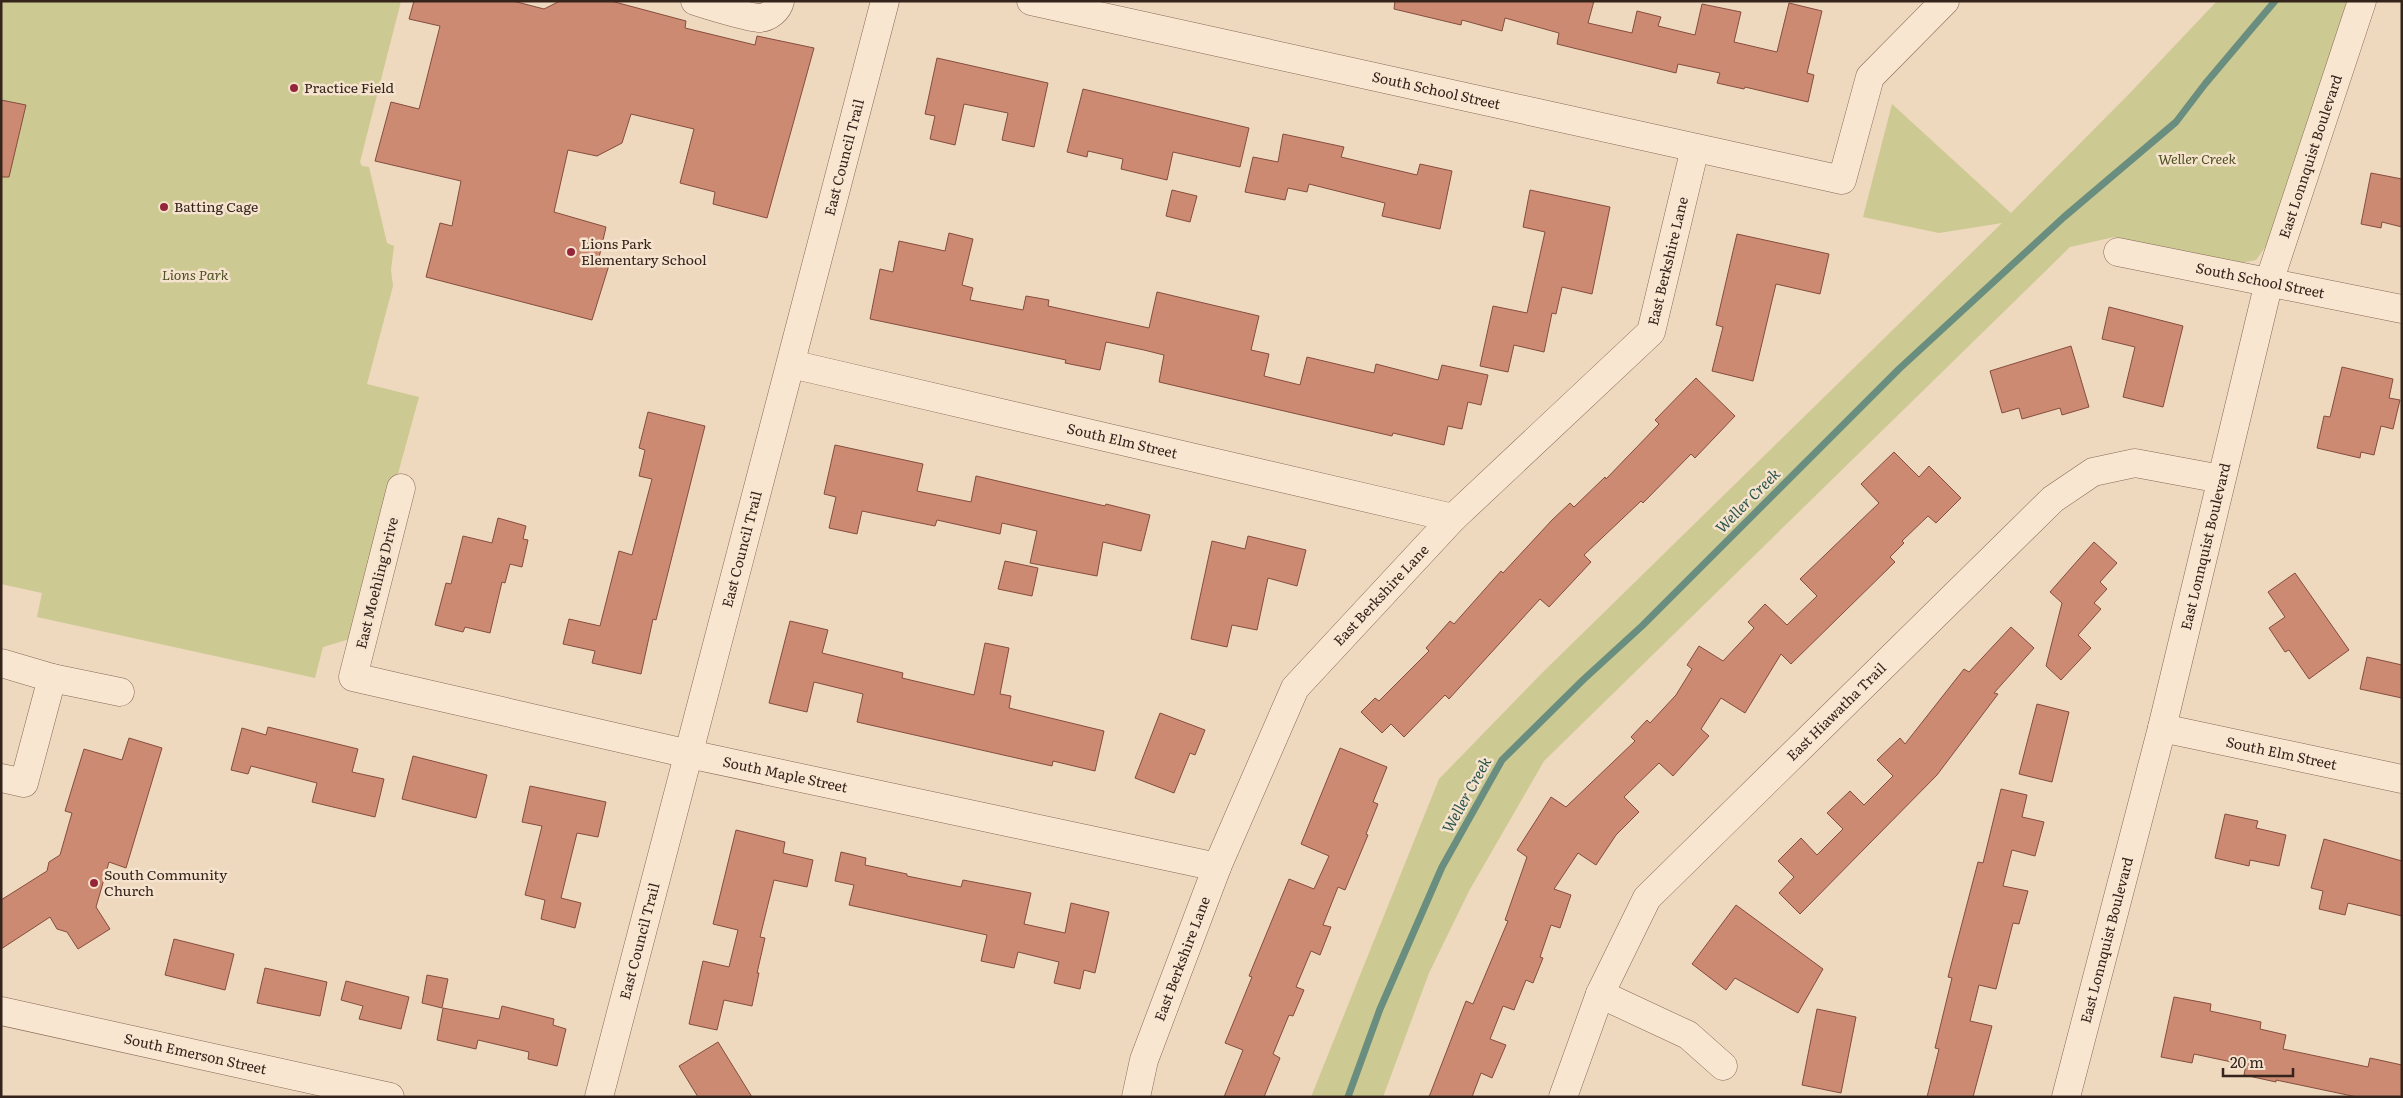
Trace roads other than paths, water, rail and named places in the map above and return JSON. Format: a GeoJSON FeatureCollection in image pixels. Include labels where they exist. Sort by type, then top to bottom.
{"type":"FeatureCollection","features":[{"type":"Feature","properties":{"kind":"street"},"geometry":{"type":"LineString","coordinates":[[695,1],[759,18],[770,15],[779,6],[780,1]]}},
{"type":"Feature","properties":{"kind":"street","name":"East Council Trail"},"geometry":{"type":"LineString","coordinates":[[599,1097],[885,1]]}},
{"type":"Feature","properties":{"kind":"street","name":"South School Street"},"geometry":{"type":"LineString","coordinates":[[1031,1],[1842,180],[1870,77],[1945,1]]}},
{"type":"Feature","properties":{"kind":"street","name":"East Lonnquist Boulevard"},"geometry":{"type":"LineString","coordinates":[[2066,1097],[2162,728],[2269,282],[2362,1]]}},
{"type":"Feature","properties":{"kind":"street","name":"East Berkshire Lane"},"geometry":{"type":"LineString","coordinates":[[1136,1097],[1144,1060],[1218,868],[1295,688],[1453,518],[1650,332],[1695,148]]}},
{"type":"Feature","properties":{"kind":"street","name":"South School Street"},"geometry":{"type":"LineString","coordinates":[[2118,252],[2402,309]]}},
{"type":"Feature","properties":{"kind":"street","name":"South Elm Street"},"geometry":{"type":"LineString","coordinates":[[790,364],[1453,518]]}},
{"type":"Feature","properties":{"kind":"street","name":"East Hiawatha Trail"},"geometry":{"type":"LineString","coordinates":[[1563,1097],[1600,994],[1646,898],[2053,499],[2093,472],[2135,463],[2221,479]]}},
{"type":"Feature","properties":{"kind":"street","name":"East Moehling Drive"},"geometry":{"type":"LineString","coordinates":[[353,678],[401,488]]}},
{"type":"Feature","properties":{"kind":"street"},"geometry":{"type":"LineString","coordinates":[[1,663],[52,678],[120,692]]}},
{"type":"Feature","properties":{"kind":"street"},"geometry":{"type":"LineString","coordinates":[[1,778],[24,783],[52,678]]}},
{"type":"Feature","properties":{"kind":"street","name":"South Maple Street"},"geometry":{"type":"LineString","coordinates":[[353,678],[689,754],[1218,868]]}},
{"type":"Feature","properties":{"kind":"street","name":"South Elm Street"},"geometry":{"type":"LineString","coordinates":[[2162,728],[2402,778]]}},
{"type":"Feature","properties":{"kind":"street"},"geometry":{"type":"LineString","coordinates":[[1600,994],[1688,1035],[1723,1066]]}},
{"type":"Feature","properties":{"kind":"street","name":"South Emerson Street"},"geometry":{"type":"LineString","coordinates":[[1,1011],[390,1097]]}},
{"type":"Feature","properties":{"kind":"waterway","name":"Weller Creek"},"geometry":{"type":"LineString","coordinates":[[1348,1097],[1380,1009],[1442,867],[1502,760],[1584,679],[1642,626],[1899,369],[2064,217],[2176,122],[2205,84],[2275,1]]}},
{"type":"Feature","properties":{"kind":"place","name":"Practice Field"},"geometry":{"type":"Point","coordinates":[294,88]}},
{"type":"Feature","properties":{"kind":"place","name":"Batting Cage"},"geometry":{"type":"Point","coordinates":[164,207]}},
{"type":"Feature","properties":{"kind":"place","name":"Lions Park Elementary School"},"geometry":{"type":"Point","coordinates":[571,252]}},
{"type":"Feature","properties":{"kind":"place","name":"South Community Church"},"geometry":{"type":"Point","coordinates":[94,883]}},
{"type":"Feature","properties":{"kind":"park label","name":"Lions Park"},"geometry":{"type":"Point","coordinates":[195,275]}}]}
